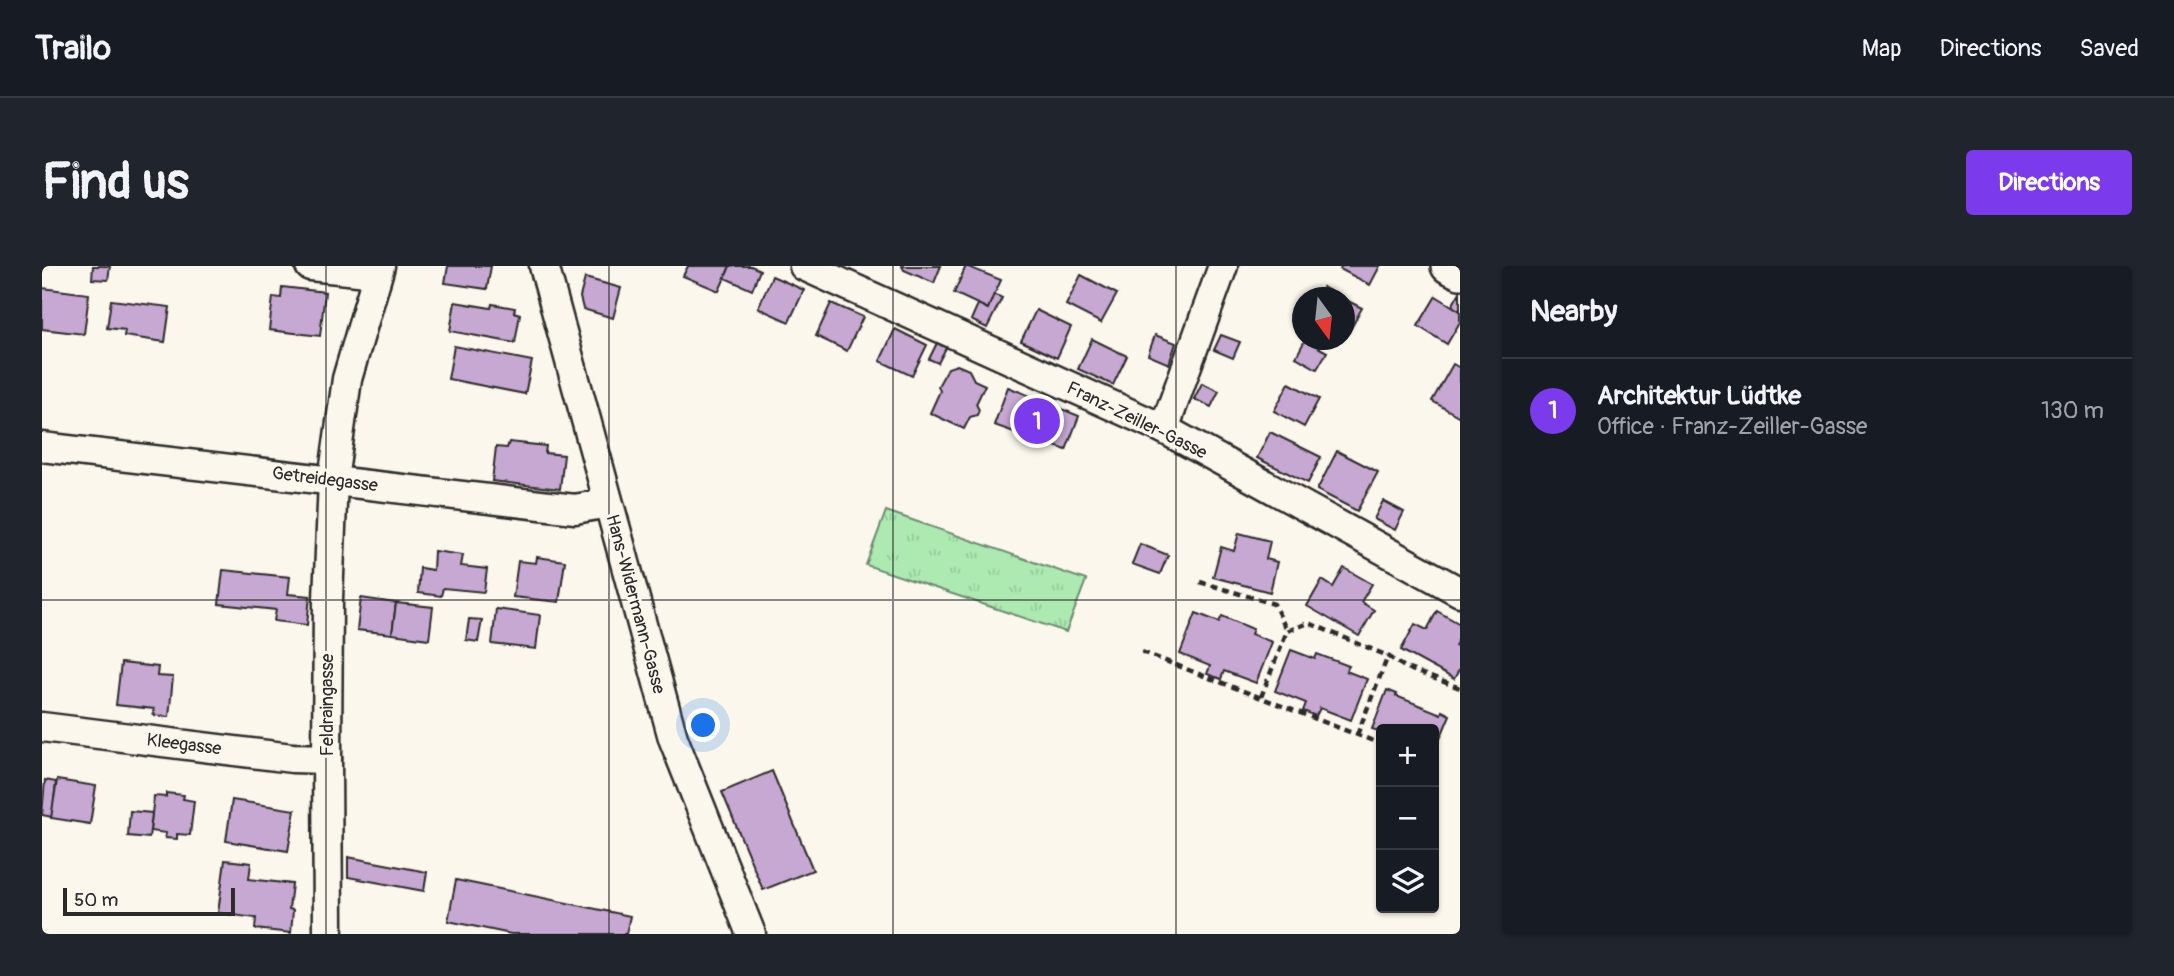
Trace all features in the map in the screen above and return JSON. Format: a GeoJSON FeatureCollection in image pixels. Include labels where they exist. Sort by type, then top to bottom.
{"type":"FeatureCollection","features":[{"type":"Feature","properties":{"kind":"street"},"geometry":{"type":"LineString","coordinates":[[310,266],[379,270]]}},
{"type":"Feature","properties":{"kind":"street","name":"Hans-Widermann-Gasse"},"geometry":{"type":"LineString","coordinates":[[544,266],[673,738],[751,934]]}},
{"type":"Feature","properties":{"kind":"street","name":"Franz-Zeiller-Gasse"},"geometry":{"type":"LineString","coordinates":[[804,266],[1164,429],[1460,592]]}},
{"type":"Feature","properties":{"kind":"street"},"geometry":{"type":"LineString","coordinates":[[1164,429],[1223,266]]}},
{"type":"Feature","properties":{"kind":"street"},"geometry":{"type":"LineString","coordinates":[[1448,266],[1460,272]]}},
{"type":"Feature","properties":{"kind":"street","name":"Feldraingasse"},"geometry":{"type":"LineString","coordinates":[[328,930],[328,598],[333,480],[347,379],[379,270]]}},
{"type":"Feature","properties":{"kind":"street","name":"Getreidegasse"},"geometry":{"type":"LineString","coordinates":[[42,446],[575,509],[608,503]]}},
{"type":"Feature","properties":{"kind":"street","name":"Kleegasse"},"geometry":{"type":"LineString","coordinates":[[42,727],[327,760]]}},
{"type":"Feature","properties":{"kind":"path"},"geometry":{"type":"LineString","coordinates":[[1200,582],[1274,604],[1287,631],[1261,697]]}},
{"type":"Feature","properties":{"kind":"path"},"geometry":{"type":"LineString","coordinates":[[1287,631],[1309,623],[1388,656],[1406,668],[1460,688]]}},
{"type":"Feature","properties":{"kind":"path"},"geometry":{"type":"LineString","coordinates":[[1142,652],[1376,742]]}},
{"type":"Feature","properties":{"kind":"path"},"geometry":{"type":"LineString","coordinates":[[1357,735],[1388,656]]}},
{"type":"Feature","properties":{"kind":"green space"},"geometry":{"type":"Polygon","coordinates":[[[886,511],[1086,580],[1066,632],[866,565],[886,511]]]}},
{"type":"Feature","properties":{"kind":"building"},"geometry":{"type":"Polygon","coordinates":[[[93,266],[110,266],[108,280],[92,279],[93,266]]]}},
{"type":"Feature","properties":{"kind":"building"},"geometry":{"type":"Polygon","coordinates":[[[448,266],[491,266],[487,289],[445,283],[448,266]]]}},
{"type":"Feature","properties":{"kind":"building"},"geometry":{"type":"Polygon","coordinates":[[[688,266],[730,266],[719,291],[683,276],[688,266]]]}},
{"type":"Feature","properties":{"kind":"building"},"geometry":{"type":"Polygon","coordinates":[[[730,266],[751,266],[760,270],[752,290],[725,278],[730,266]]]}},
{"type":"Feature","properties":{"kind":"building"},"geometry":{"type":"Polygon","coordinates":[[[902,266],[941,266],[934,283],[904,270],[902,266]]]}},
{"type":"Feature","properties":{"kind":"building"},"geometry":{"type":"Polygon","coordinates":[[[966,266],[1001,280],[988,309],[954,293],[966,266]]]}},
{"type":"Feature","properties":{"kind":"building"},"geometry":{"type":"Polygon","coordinates":[[[1341,266],[1380,266],[1370,285],[1340,269],[1341,266]]]}},
{"type":"Feature","properties":{"kind":"building"},"geometry":{"type":"Polygon","coordinates":[[[1081,275],[1117,294],[1101,323],[1066,305],[1081,275]]]}},
{"type":"Feature","properties":{"kind":"building"},"geometry":{"type":"Polygon","coordinates":[[[772,276],[804,290],[789,322],[758,308],[772,276]]]}},
{"type":"Feature","properties":{"kind":"building"},"geometry":{"type":"Polygon","coordinates":[[[585,278],[621,288],[613,318],[583,309],[580,297],[585,278]]]}},
{"type":"Feature","properties":{"kind":"building"},"geometry":{"type":"Polygon","coordinates":[[[282,287],[325,292],[320,336],[269,330],[273,297],[281,298],[282,287]]]}},
{"type":"Feature","properties":{"kind":"building"},"geometry":{"type":"Polygon","coordinates":[[[42,288],[89,294],[84,334],[42,329],[42,288]]]}},
{"type":"Feature","properties":{"kind":"building"},"geometry":{"type":"Polygon","coordinates":[[[1460,292],[1460,311],[1452,306],[1460,292]]]}},
{"type":"Feature","properties":{"kind":"building"},"geometry":{"type":"Polygon","coordinates":[[[994,294],[1002,298],[987,328],[971,320],[978,304],[988,309],[994,294]]]}},
{"type":"Feature","properties":{"kind":"building"},"geometry":{"type":"Polygon","coordinates":[[[1436,296],[1460,311],[1460,322],[1447,344],[1418,326],[1436,296]]]}},
{"type":"Feature","properties":{"kind":"building"},"geometry":{"type":"Polygon","coordinates":[[[111,300],[170,307],[165,342],[124,336],[125,330],[107,328],[111,300]]]}},
{"type":"Feature","properties":{"kind":"building"},"geometry":{"type":"Polygon","coordinates":[[[455,302],[491,308],[492,304],[515,308],[514,312],[520,314],[515,343],[450,331],[455,302]]]}},
{"type":"Feature","properties":{"kind":"building"},"geometry":{"type":"Polygon","coordinates":[[[831,303],[863,317],[847,351],[816,336],[831,303]]]}},
{"type":"Feature","properties":{"kind":"building"},"geometry":{"type":"Polygon","coordinates":[[[1355,304],[1362,308],[1355,321],[1355,304]]]}},
{"type":"Feature","properties":{"kind":"building"},"geometry":{"type":"Polygon","coordinates":[[[1036,310],[1071,327],[1057,358],[1021,341],[1036,310]]]}},
{"type":"Feature","properties":{"kind":"building"},"geometry":{"type":"Polygon","coordinates":[[[895,329],[927,345],[912,376],[880,361],[895,329]]]}},
{"type":"Feature","properties":{"kind":"building"},"geometry":{"type":"Polygon","coordinates":[[[1155,335],[1176,343],[1169,364],[1148,355],[1155,335]]]}},
{"type":"Feature","properties":{"kind":"building"},"geometry":{"type":"Polygon","coordinates":[[[1221,335],[1240,342],[1233,358],[1214,350],[1221,335]]]}},
{"type":"Feature","properties":{"kind":"building"},"geometry":{"type":"Polygon","coordinates":[[[1092,339],[1127,356],[1113,385],[1078,369],[1092,339]]]}},
{"type":"Feature","properties":{"kind":"building"},"geometry":{"type":"Polygon","coordinates":[[[937,343],[946,348],[938,363],[929,359],[937,343]]]}},
{"type":"Feature","properties":{"kind":"building"},"geometry":{"type":"Polygon","coordinates":[[[454,346],[532,361],[525,394],[448,379],[454,346]]]}},
{"type":"Feature","properties":{"kind":"building"},"geometry":{"type":"Polygon","coordinates":[[[1300,350],[1327,352],[1317,369],[1296,357],[1300,350]]]}},
{"type":"Feature","properties":{"kind":"building"},"geometry":{"type":"Polygon","coordinates":[[[1453,364],[1460,368],[1460,417],[1432,401],[1453,364]]]}},
{"type":"Feature","properties":{"kind":"building"},"geometry":{"type":"Polygon","coordinates":[[[957,365],[969,370],[974,380],[985,385],[976,404],[979,410],[977,415],[970,417],[964,429],[930,413],[940,391],[938,386],[948,368],[957,365]]]}},
{"type":"Feature","properties":{"kind":"building"},"geometry":{"type":"Polygon","coordinates":[[[1202,383],[1219,391],[1211,407],[1194,399],[1202,383]]]}},
{"type":"Feature","properties":{"kind":"building"},"geometry":{"type":"Polygon","coordinates":[[[1289,383],[1319,399],[1304,427],[1274,411],[1289,383]]]}},
{"type":"Feature","properties":{"kind":"building"},"geometry":{"type":"Polygon","coordinates":[[[1008,387],[1079,416],[1066,450],[994,425],[1008,387]]]}},
{"type":"Feature","properties":{"kind":"building"},"geometry":{"type":"Polygon","coordinates":[[[1270,432],[1321,457],[1308,483],[1257,458],[1270,432]]]}},
{"type":"Feature","properties":{"kind":"building"},"geometry":{"type":"Polygon","coordinates":[[[509,442],[546,446],[545,453],[564,455],[560,489],[492,481],[496,447],[507,448],[509,442]]]}},
{"type":"Feature","properties":{"kind":"building"},"geometry":{"type":"Polygon","coordinates":[[[1337,451],[1378,472],[1357,511],[1317,490],[1337,451]]]}},
{"type":"Feature","properties":{"kind":"building"},"geometry":{"type":"Polygon","coordinates":[[[1383,501],[1404,512],[1395,530],[1374,519],[1383,501]]]}},
{"type":"Feature","properties":{"kind":"building"},"geometry":{"type":"Polygon","coordinates":[[[1239,533],[1270,541],[1266,559],[1277,562],[1270,592],[1213,577],[1221,547],[1234,551],[1239,533]]]}},
{"type":"Feature","properties":{"kind":"building"},"geometry":{"type":"Polygon","coordinates":[[[1140,544],[1168,555],[1160,574],[1132,564],[1140,544]]]}},
{"type":"Feature","properties":{"kind":"building"},"geometry":{"type":"Polygon","coordinates":[[[434,551],[463,555],[461,566],[487,569],[484,592],[443,588],[441,596],[418,593],[420,568],[433,570],[434,551]]]}},
{"type":"Feature","properties":{"kind":"building"},"geometry":{"type":"Polygon","coordinates":[[[537,557],[565,561],[559,602],[513,597],[518,561],[536,563],[537,557]]]}},
{"type":"Feature","properties":{"kind":"building"},"geometry":{"type":"Polygon","coordinates":[[[1344,568],[1372,584],[1361,602],[1374,610],[1359,636],[1307,606],[1322,580],[1333,587],[1344,568]]]}},
{"type":"Feature","properties":{"kind":"building"},"geometry":{"type":"Polygon","coordinates":[[[223,570],[290,577],[288,594],[310,596],[307,625],[274,621],[276,610],[219,604],[223,570]]]}},
{"type":"Feature","properties":{"kind":"building"},"geometry":{"type":"Polygon","coordinates":[[[361,598],[396,603],[392,634],[357,630],[361,598]]]}},
{"type":"Feature","properties":{"kind":"building"},"geometry":{"type":"Polygon","coordinates":[[[396,603],[433,607],[429,639],[392,634],[396,603]]]}},
{"type":"Feature","properties":{"kind":"building"},"geometry":{"type":"Polygon","coordinates":[[[496,609],[540,615],[536,649],[492,644],[496,609]]]}},
{"type":"Feature","properties":{"kind":"building"},"geometry":{"type":"Polygon","coordinates":[[[1437,611],[1460,624],[1460,636],[1455,646],[1460,648],[1460,668],[1454,679],[1401,650],[1415,624],[1427,630],[1437,611]]]}},
{"type":"Feature","properties":{"kind":"building"},"geometry":{"type":"Polygon","coordinates":[[[1196,613],[1219,622],[1222,616],[1253,629],[1251,634],[1272,642],[1256,683],[1224,671],[1221,679],[1207,674],[1210,666],[1180,654],[1196,613]]]}},
{"type":"Feature","properties":{"kind":"building"},"geometry":{"type":"Polygon","coordinates":[[[469,619],[482,620],[478,642],[466,640],[469,619]]]}},
{"type":"Feature","properties":{"kind":"building"},"geometry":{"type":"Polygon","coordinates":[[[1291,650],[1315,659],[1317,654],[1349,666],[1346,671],[1367,679],[1351,720],[1320,708],[1316,716],[1303,711],[1306,703],[1275,691],[1291,650]]]}},
{"type":"Feature","properties":{"kind":"building"},"geometry":{"type":"Polygon","coordinates":[[[121,663],[158,667],[157,676],[173,677],[169,717],[153,715],[154,709],[116,705],[121,663]]]}},
{"type":"Feature","properties":{"kind":"building"},"geometry":{"type":"Polygon","coordinates":[[[1387,690],[1441,714],[1442,711],[1450,715],[1439,741],[1439,724],[1376,724],[1376,730],[1372,729],[1387,690]]]}},
{"type":"Feature","properties":{"kind":"building"},"geometry":{"type":"Polygon","coordinates":[[[772,771],[813,870],[763,890],[722,792],[772,771]]]}},
{"type":"Feature","properties":{"kind":"building"},"geometry":{"type":"Polygon","coordinates":[[[45,780],[56,782],[52,817],[42,815],[45,780]]]}},
{"type":"Feature","properties":{"kind":"building"},"geometry":{"type":"Polygon","coordinates":[[[57,780],[96,786],[90,824],[51,818],[57,780]]]}},
{"type":"Feature","properties":{"kind":"building"},"geometry":{"type":"Polygon","coordinates":[[[166,793],[184,795],[183,799],[194,801],[190,835],[177,834],[177,839],[165,838],[166,833],[150,831],[154,796],[166,797],[166,793]]]}},
{"type":"Feature","properties":{"kind":"building"},"geometry":{"type":"Polygon","coordinates":[[[232,800],[295,810],[288,851],[226,841],[232,800]]]}},
{"type":"Feature","properties":{"kind":"building"},"geometry":{"type":"Polygon","coordinates":[[[130,811],[152,813],[149,838],[128,836],[130,811]]]}},
{"type":"Feature","properties":{"kind":"building"},"geometry":{"type":"Polygon","coordinates":[[[348,857],[427,872],[424,891],[348,877],[348,857]]]}},
{"type":"Feature","properties":{"kind":"building"},"geometry":{"type":"Polygon","coordinates":[[[225,860],[251,863],[249,879],[292,884],[289,909],[293,910],[291,933],[255,929],[256,918],[218,913],[225,860]]]}},
{"type":"Feature","properties":{"kind":"building"},"geometry":{"type":"Polygon","coordinates":[[[456,880],[630,916],[626,934],[511,934],[448,921],[456,880]]]}},
{"type":"Feature","properties":{"kind":"place","name":"Architektur Lüdtke"},"geometry":{"type":"Point","coordinates":[1037,421]}}]}
